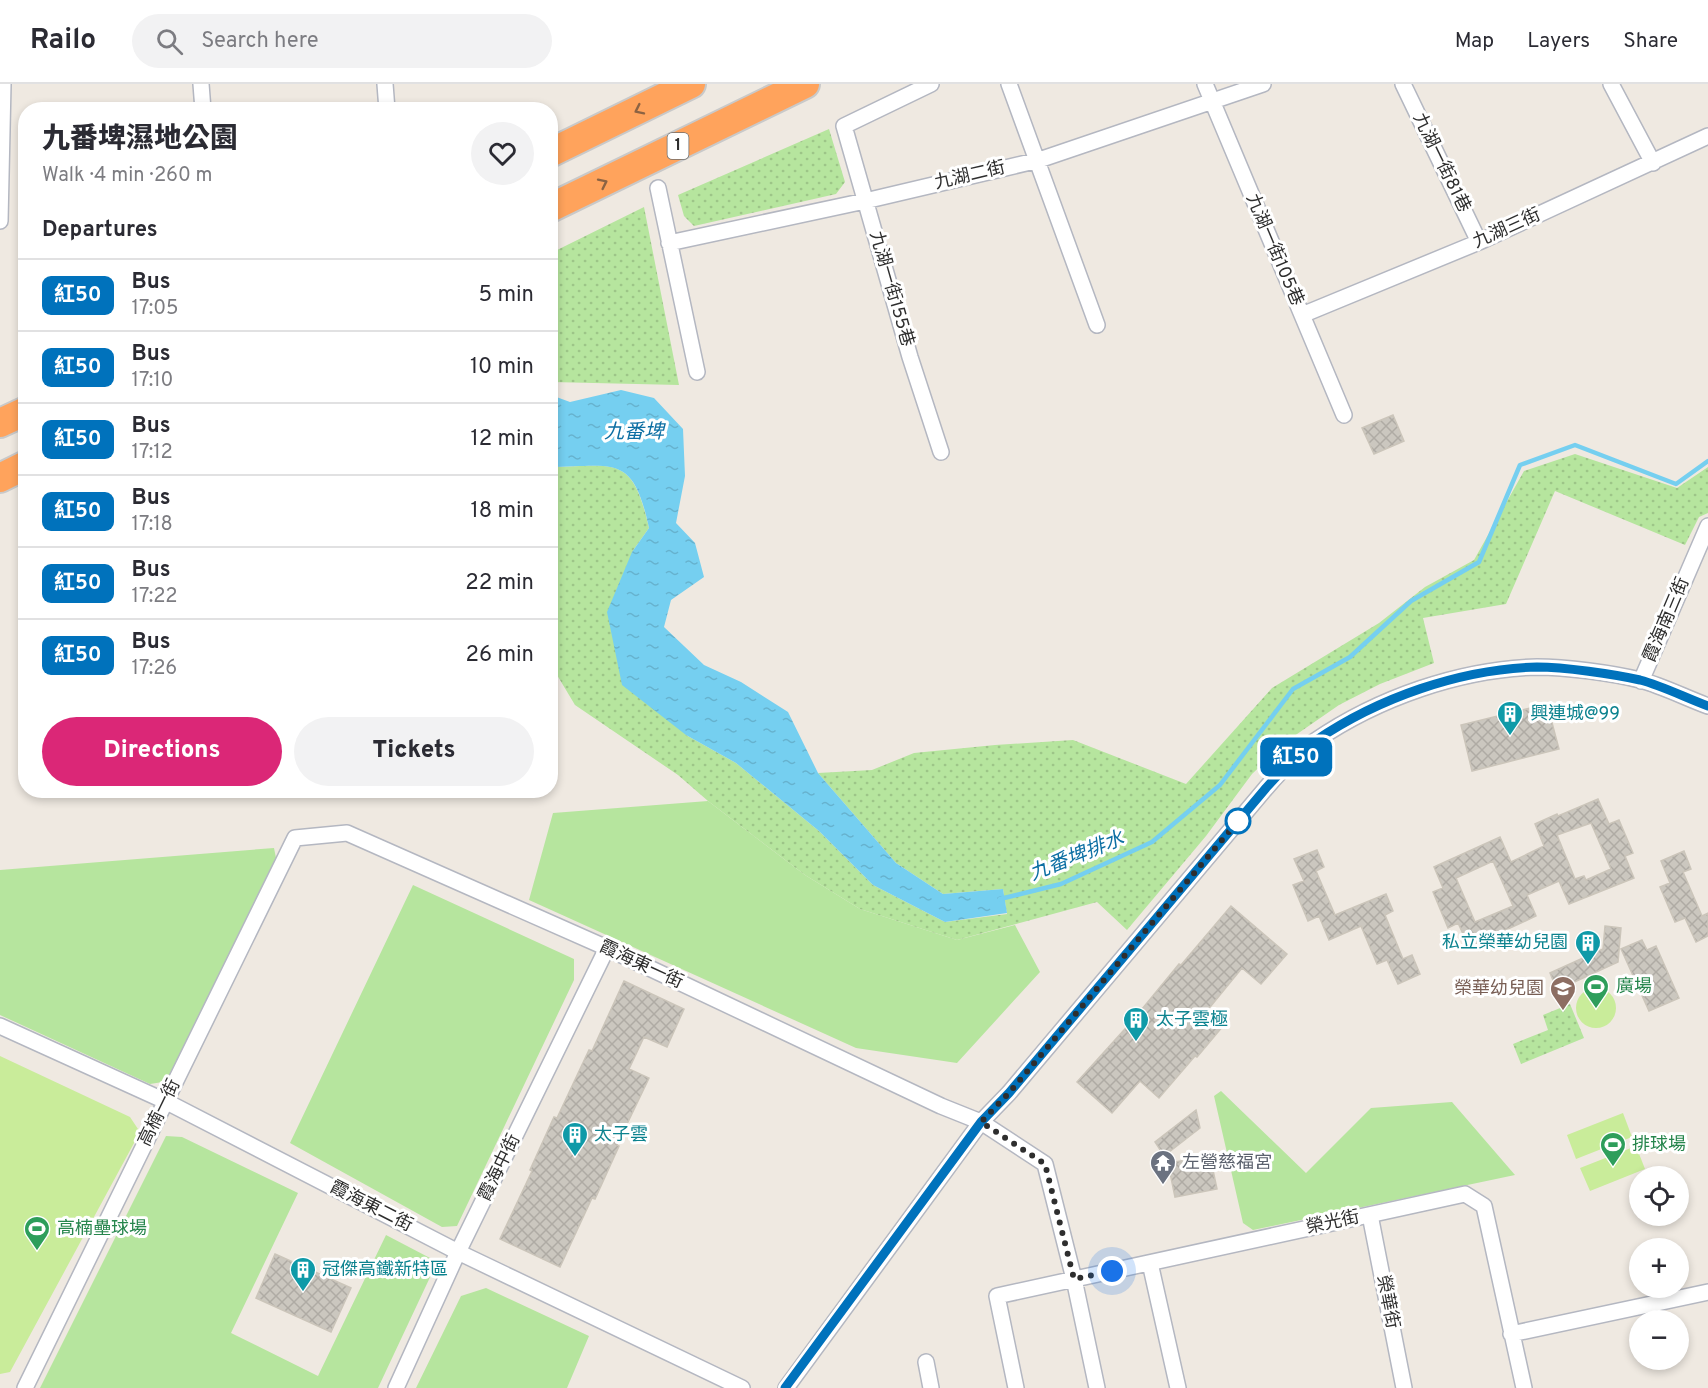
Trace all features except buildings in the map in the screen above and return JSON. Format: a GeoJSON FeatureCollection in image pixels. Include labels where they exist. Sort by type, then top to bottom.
{"type":"FeatureCollection","features":[{"type":"Feature","properties":{"kind":"highway"},"geometry":{"type":"LineString","coordinates":[[558,149],[691,84]]}},
{"type":"Feature","properties":{"kind":"highway","name":"1"},"geometry":{"type":"LineString","coordinates":[[558,204],[805,84]]}},
{"type":"Feature","properties":{"kind":"highway"},"geometry":{"type":"LineString","coordinates":[[0,423],[18,415]]}},
{"type":"Feature","properties":{"kind":"highway"},"geometry":{"type":"LineString","coordinates":[[0,478],[18,469]]}},
{"type":"Feature","properties":{"kind":"street"},"geometry":{"type":"LineString","coordinates":[[0,221],[3,84]]}},
{"type":"Feature","properties":{"kind":"street"},"geometry":{"type":"LineString","coordinates":[[201,84],[202,102]]}},
{"type":"Feature","properties":{"kind":"street"},"geometry":{"type":"LineString","coordinates":[[385,84],[386,102]]}},
{"type":"Feature","properties":{"kind":"street","name":"九湖一街155巷"},"geometry":{"type":"LineString","coordinates":[[932,84],[844,126],[910,357],[941,452]]}},
{"type":"Feature","properties":{"kind":"street"},"geometry":{"type":"LineString","coordinates":[[1009,84],[1039,160],[1097,325]]}},
{"type":"Feature","properties":{"kind":"street","name":"九湖一街105巷"},"geometry":{"type":"LineString","coordinates":[[1205,84],[1344,415]]}},
{"type":"Feature","properties":{"kind":"street","name":"九湖二街"},"geometry":{"type":"LineString","coordinates":[[669,243],[865,201],[1039,160],[1263,84]]}},
{"type":"Feature","properties":{"kind":"street","name":"九湖一街81巷"},"geometry":{"type":"LineString","coordinates":[[1403,84],[1479,242]]}},
{"type":"Feature","properties":{"kind":"street"},"geometry":{"type":"LineString","coordinates":[[1611,84],[1653,163]]}},
{"type":"Feature","properties":{"kind":"street","name":"九湖三街"},"geometry":{"type":"LineString","coordinates":[[1302,315],[1479,242],[1708,136]]}},
{"type":"Feature","properties":{"kind":"street"},"geometry":{"type":"LineString","coordinates":[[658,188],[697,372]]}},
{"type":"Feature","properties":{"kind":"street","name":"霞海南三街"},"geometry":{"type":"LineString","coordinates":[[1641,681],[1708,526]]}},
{"type":"Feature","properties":{"kind":"street"},"geometry":{"type":"LineString","coordinates":[[786,1388],[981,1122],[1009,1093],[1266,788],[1291,761],[1316,741],[1363,714],[1444,681],[1537,667],[1641,681],[1708,706]]}},
{"type":"Feature","properties":{"kind":"street","name":"霞海東一街"},"geometry":{"type":"LineString","coordinates":[[295,838],[347,833],[607,948],[941,1106],[981,1122],[1045,1164],[1074,1279],[1097,1388]]}},
{"type":"Feature","properties":{"kind":"street","name":"高楠一街"},"geometry":{"type":"LineString","coordinates":[[25,1388],[295,838]]}},
{"type":"Feature","properties":{"kind":"street","name":"霞海中街"},"geometry":{"type":"LineString","coordinates":[[396,1388],[458,1252],[607,948]]}},
{"type":"Feature","properties":{"kind":"street","name":"霞海東二街"},"geometry":{"type":"LineString","coordinates":[[0,1026],[165,1101],[458,1252],[742,1388]]}},
{"type":"Feature","properties":{"kind":"street","name":"榮光街"},"geometry":{"type":"LineString","coordinates":[[1016,1388],[997,1296],[1465,1194],[1484,1206],[1524,1388]]}},
{"type":"Feature","properties":{"kind":"street","name":"榮華街"},"geometry":{"type":"LineString","coordinates":[[1370,1215],[1404,1388]]}},
{"type":"Feature","properties":{"kind":"street"},"geometry":{"type":"LineString","coordinates":[[1150,1263],[1178,1388]]}},
{"type":"Feature","properties":{"kind":"street"},"geometry":{"type":"LineString","coordinates":[[1511,1334],[1708,1292]]}},
{"type":"Feature","properties":{"kind":"street"},"geometry":{"type":"LineString","coordinates":[[926,1362],[931,1388]]}},
{"type":"Feature","properties":{"kind":"green space"},"geometry":{"type":"Polygon","coordinates":[[[829,129],[845,182],[836,194],[694,226],[684,216],[678,195],[829,129]]]}},
{"type":"Feature","properties":{"kind":"green space"},"geometry":{"type":"Polygon","coordinates":[[[644,207],[679,385],[558,382],[558,250],[644,207]]]}},
{"type":"Feature","properties":{"kind":"green space"},"geometry":{"type":"Polygon","coordinates":[[[1575,454],[1677,488],[1708,467],[1708,513],[1699,517],[1685,545],[1555,491],[1506,604],[1423,618],[1434,663],[1380,684],[1339,705],[1287,741],[1252,774],[1206,836],[1127,930],[1097,902],[957,940],[860,909],[805,875],[708,801],[678,775],[575,705],[558,677],[558,467],[607,466],[618,469],[628,476],[636,487],[643,504],[649,528],[632,552],[686,735],[736,763],[819,831],[873,885],[945,922],[1007,914],[1003,889],[943,894],[896,863],[818,773],[872,770],[914,753],[1073,740],[1186,784],[1272,688],[1379,623],[1425,587],[1474,560],[1524,471],[1575,454]]]}},
{"type":"Feature","properties":{"kind":"green space"},"geometry":{"type":"Polygon","coordinates":[[[708,801],[805,875],[860,909],[957,940],[1015,925],[1040,972],[957,1063],[856,1048],[529,900],[553,813],[708,801]]]}},
{"type":"Feature","properties":{"kind":"green space"},"geometry":{"type":"Polygon","coordinates":[[[274,848],[276,858],[169,1081],[150,1084],[0,1015],[0,870],[274,848]]]}},
{"type":"Feature","properties":{"kind":"green space"},"geometry":{"type":"Polygon","coordinates":[[[413,885],[574,959],[574,980],[457,1226],[442,1227],[290,1143],[413,885]]]}},
{"type":"Feature","properties":{"kind":"green space","name":"廣場"},"geometry":{"type":"Polygon","coordinates":[[[1596,988],[1610,994],[1616,1008],[1610,1022],[1596,1028],[1582,1022],[1576,1008],[1582,994],[1596,988]]]}},
{"type":"Feature","properties":{"kind":"green space"},"geometry":{"type":"Polygon","coordinates":[[[1570,1004],[1584,1038],[1521,1064],[1513,1044],[1548,1030],[1543,1015],[1570,1004]]]}},
{"type":"Feature","properties":{"kind":"green space","name":"高楠壘球場"},"geometry":{"type":"Polygon","coordinates":[[[0,1056],[130,1117],[140,1132],[10,1372],[0,1374],[0,1056]]]}},
{"type":"Feature","properties":{"kind":"green space"},"geometry":{"type":"Polygon","coordinates":[[[1221,1091],[1306,1173],[1371,1108],[1452,1102],[1515,1175],[1253,1230],[1243,1223],[1214,1096],[1221,1091]]]}},
{"type":"Feature","properties":{"kind":"green space","name":"排球場"},"geometry":{"type":"Polygon","coordinates":[[[1623,1113],[1632,1137],[1576,1159],[1567,1135],[1623,1113]]]}},
{"type":"Feature","properties":{"kind":"green space"},"geometry":{"type":"Polygon","coordinates":[[[166,1136],[182,1137],[298,1193],[231,1333],[318,1376],[386,1235],[430,1258],[432,1273],[378,1388],[40,1388],[166,1136]]]}},
{"type":"Feature","properties":{"kind":"green space","name":"排球場"},"geometry":{"type":"Polygon","coordinates":[[[1636,1146],[1644,1166],[1629,1166],[1629,1175],[1590,1191],[1580,1168],[1636,1146]]]}},
{"type":"Feature","properties":{"kind":"green space"},"geometry":{"type":"Polygon","coordinates":[[[486,1288],[589,1336],[567,1388],[416,1388],[461,1296],[486,1288]]]}},
{"type":"Feature","properties":{"kind":"water","name":"九番埤"},"geometry":{"type":"Polygon","coordinates":[[[621,390],[654,398],[683,429],[685,476],[676,523],[695,543],[704,577],[671,600],[664,627],[704,665],[741,682],[788,712],[818,773],[896,863],[943,894],[1003,889],[1007,913],[945,922],[873,885],[819,831],[736,763],[686,735],[622,685],[607,612],[632,552],[649,528],[636,487],[628,476],[618,469],[606,466],[558,467],[558,398],[570,402],[621,390]]]}},
{"type":"Feature","properties":{"kind":"waterway","name":"九番埤排水"},"geometry":{"type":"LineString","coordinates":[[1000,899],[1061,884],[1152,842],[1220,785],[1293,689],[1350,657],[1411,601],[1479,562],[1520,465],[1575,445],[1676,484],[1708,461]]}},
{"type":"Feature","properties":{"kind":"bus line","name":"紅50"},"geometry":{"type":"LineString","coordinates":[[785,1388],[981,1122],[1009,1093],[1266,788],[1291,761],[1316,741],[1363,714],[1444,681],[1491,672],[1537,667],[1641,681],[1708,706]]}},
{"type":"Feature","properties":{"kind":"place","name":"興連城@99"},"geometry":{"type":"Point","coordinates":[1510,737]}},
{"type":"Feature","properties":{"kind":"place","name":"私立榮華幼兒園"},"geometry":{"type":"Point","coordinates":[1588,966]}},
{"type":"Feature","properties":{"kind":"place","name":"廣場"},"geometry":{"type":"Point","coordinates":[1596,1010]}},
{"type":"Feature","properties":{"kind":"place","name":"榮華幼兒園"},"geometry":{"type":"Point","coordinates":[1563,1012]}},
{"type":"Feature","properties":{"kind":"place","name":"太子雲極"},"geometry":{"type":"Point","coordinates":[1136,1043]}},
{"type":"Feature","properties":{"kind":"place","name":"太子雲"},"geometry":{"type":"Point","coordinates":[575,1158]}},
{"type":"Feature","properties":{"kind":"place","name":"排球場"},"geometry":{"type":"Point","coordinates":[1613,1168]}},
{"type":"Feature","properties":{"kind":"place","name":"左營慈福宮"},"geometry":{"type":"Point","coordinates":[1163,1186]}},
{"type":"Feature","properties":{"kind":"place","name":"高楠壘球場"},"geometry":{"type":"Point","coordinates":[37,1252]}},
{"type":"Feature","properties":{"kind":"place","name":"冠傑高鐵新特區"},"geometry":{"type":"Point","coordinates":[303,1293]}},
{"type":"Feature","properties":{"kind":"route"},"geometry":{"type":"LineString","coordinates":[[1112,1271],[1074,1279],[1045,1164],[981,1122],[1009,1093],[1238,821]]}}]}
